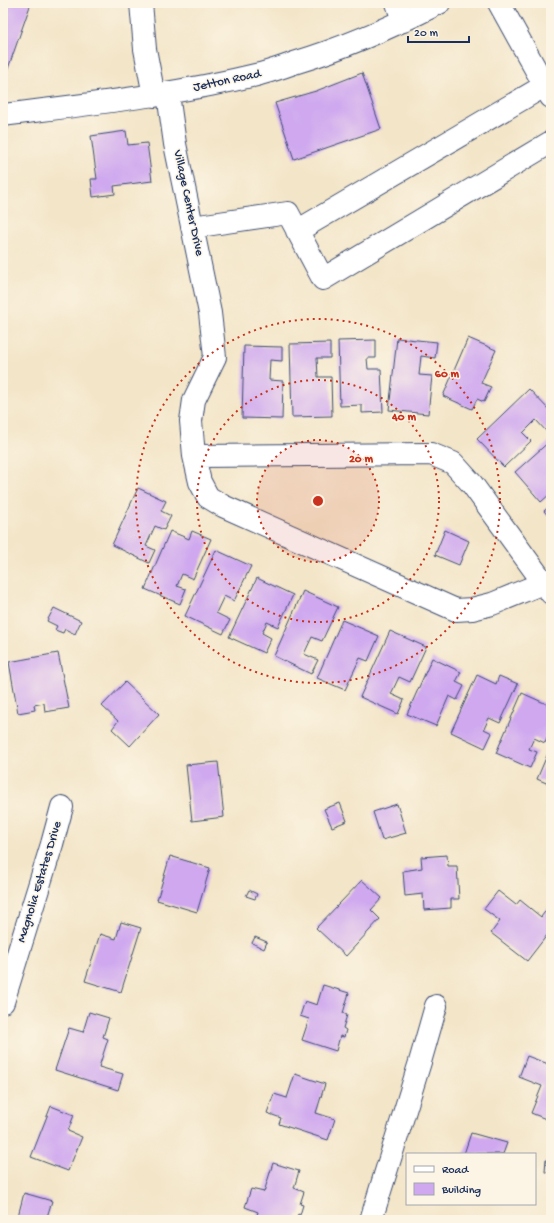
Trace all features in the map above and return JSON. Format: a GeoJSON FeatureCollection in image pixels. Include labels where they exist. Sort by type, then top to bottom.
{"type":"FeatureCollection","features":[{"type":"Feature","properties":{"kind":"street","name":"Village Center Drive"},"geometry":{"type":"LineString","coordinates":[[141,3],[145,49],[161,95],[175,144],[210,313],[215,356],[194,400],[191,421],[194,456],[200,482],[208,497],[223,506],[456,610],[472,609],[547,588]]}},
{"type":"Feature","properties":{"kind":"street","name":"Jetton Road"},"geometry":{"type":"LineString","coordinates":[[3,115],[161,95],[260,74],[315,57],[367,37],[400,12],[439,3]]}},
{"type":"Feature","properties":{"kind":"street"},"geometry":{"type":"LineString","coordinates":[[297,231],[549,88],[499,3]]}},
{"type":"Feature","properties":{"kind":"street"},"geometry":{"type":"LineString","coordinates":[[192,227],[288,213],[323,279],[551,142]]}},
{"type":"Feature","properties":{"kind":"street"},"geometry":{"type":"LineString","coordinates":[[194,456],[431,454],[453,463],[472,484],[547,588]]}},
{"type":"Feature","properties":{"kind":"street","name":"Magnolia Estates Drive"},"geometry":{"type":"LineString","coordinates":[[3,1002],[62,807]]}},
{"type":"Feature","properties":{"kind":"street"},"geometry":{"type":"LineString","coordinates":[[371,1220],[436,1006]]}},
{"type":"Feature","properties":{"kind":"building"},"geometry":{"type":"Polygon","coordinates":[[[3,3],[31,3],[5,77],[3,76],[3,3]]]}},
{"type":"Feature","properties":{"kind":"building"},"geometry":{"type":"Polygon","coordinates":[[[362,73],[381,129],[294,159],[275,103],[316,91],[362,73]]]}},
{"type":"Feature","properties":{"kind":"building"},"geometry":{"type":"Polygon","coordinates":[[[126,131],[128,145],[147,143],[152,181],[114,186],[115,194],[93,197],[91,179],[97,179],[91,136],[126,131]]]}},
{"type":"Feature","properties":{"kind":"building"},"geometry":{"type":"Polygon","coordinates":[[[397,338],[437,342],[435,358],[421,356],[419,375],[432,376],[428,414],[389,410],[397,338]]]}},
{"type":"Feature","properties":{"kind":"building"},"geometry":{"type":"Polygon","coordinates":[[[468,338],[496,350],[481,383],[491,387],[484,402],[477,399],[472,409],[443,396],[468,338]]]}},
{"type":"Feature","properties":{"kind":"building"},"geometry":{"type":"Polygon","coordinates":[[[376,340],[376,358],[367,358],[368,369],[381,369],[383,412],[362,413],[362,405],[340,406],[338,341],[376,340]]]}},
{"type":"Feature","properties":{"kind":"building"},"geometry":{"type":"Polygon","coordinates":[[[330,343],[330,358],[317,358],[318,377],[331,377],[332,416],[292,417],[290,344],[330,343]]]}},
{"type":"Feature","properties":{"kind":"building"},"geometry":{"type":"Polygon","coordinates":[[[244,346],[282,347],[282,361],[270,360],[269,380],[283,381],[282,419],[242,418],[244,346]]]}},
{"type":"Feature","properties":{"kind":"building"},"geometry":{"type":"Polygon","coordinates":[[[529,389],[551,412],[551,428],[547,432],[536,420],[523,433],[531,441],[504,467],[477,439],[529,389]]]}},
{"type":"Feature","properties":{"kind":"building"},"geometry":{"type":"Polygon","coordinates":[[[551,440],[551,493],[541,502],[515,472],[551,440]]]}},
{"type":"Feature","properties":{"kind":"building"},"geometry":{"type":"Polygon","coordinates":[[[138,488],[166,501],[161,511],[171,516],[164,530],[155,526],[146,546],[155,550],[149,563],[112,545],[138,488]]]}},
{"type":"Feature","properties":{"kind":"building"},"geometry":{"type":"Polygon","coordinates":[[[551,505],[551,519],[544,511],[551,505]]]}},
{"type":"Feature","properties":{"kind":"building"},"geometry":{"type":"Polygon","coordinates":[[[445,530],[469,541],[459,565],[435,555],[445,530]]]}},
{"type":"Feature","properties":{"kind":"building"},"geometry":{"type":"Polygon","coordinates":[[[170,531],[189,539],[192,531],[211,539],[193,579],[182,574],[177,586],[186,589],[180,604],[145,589],[170,531]]]}},
{"type":"Feature","properties":{"kind":"building"},"geometry":{"type":"Polygon","coordinates":[[[216,550],[251,566],[234,601],[224,596],[216,613],[230,620],[223,634],[185,616],[216,550]]]}},
{"type":"Feature","properties":{"kind":"building"},"geometry":{"type":"Polygon","coordinates":[[[257,578],[293,595],[278,627],[267,622],[262,633],[271,638],[264,653],[229,637],[257,578]]]}},
{"type":"Feature","properties":{"kind":"building"},"geometry":{"type":"Polygon","coordinates":[[[303,591],[338,607],[322,641],[312,637],[304,654],[318,660],[311,674],[274,656],[303,591]]]}},
{"type":"Feature","properties":{"kind":"building"},"geometry":{"type":"Polygon","coordinates":[[[54,608],[81,621],[75,634],[65,629],[63,633],[55,630],[57,626],[47,621],[54,608]]]}},
{"type":"Feature","properties":{"kind":"building"},"geometry":{"type":"Polygon","coordinates":[[[342,620],[379,636],[368,661],[360,658],[345,690],[317,678],[342,620]]]}},
{"type":"Feature","properties":{"kind":"building"},"geometry":{"type":"Polygon","coordinates":[[[390,631],[426,647],[410,682],[399,677],[391,694],[404,700],[398,714],[360,697],[390,631]]]}},
{"type":"Feature","properties":{"kind":"building"},"geometry":{"type":"Polygon","coordinates":[[[58,653],[69,708],[45,712],[44,703],[34,705],[35,710],[18,713],[9,662],[58,653]]]}},
{"type":"Feature","properties":{"kind":"building"},"geometry":{"type":"Polygon","coordinates":[[[432,658],[461,672],[456,682],[464,686],[457,700],[449,696],[436,726],[407,714],[432,658]]]}},
{"type":"Feature","properties":{"kind":"building"},"geometry":{"type":"Polygon","coordinates":[[[477,675],[496,684],[499,676],[518,684],[500,723],[489,718],[484,729],[492,733],[485,748],[451,732],[477,675]]]}},
{"type":"Feature","properties":{"kind":"building"},"geometry":{"type":"Polygon","coordinates":[[[125,682],[159,714],[130,746],[112,729],[118,721],[102,706],[125,682]]]}},
{"type":"Feature","properties":{"kind":"building"},"geometry":{"type":"Polygon","coordinates":[[[522,693],[551,706],[551,729],[545,743],[534,738],[529,749],[537,752],[530,768],[496,753],[522,693]]]}},
{"type":"Feature","properties":{"kind":"building"},"geometry":{"type":"Polygon","coordinates":[[[551,746],[551,785],[537,779],[551,746]]]}},
{"type":"Feature","properties":{"kind":"building"},"geometry":{"type":"Polygon","coordinates":[[[218,762],[224,817],[192,821],[186,765],[218,762]]]}},
{"type":"Feature","properties":{"kind":"building"},"geometry":{"type":"Polygon","coordinates":[[[340,803],[347,821],[332,827],[324,809],[340,803]]]}},
{"type":"Feature","properties":{"kind":"building"},"geometry":{"type":"Polygon","coordinates":[[[397,804],[406,833],[382,840],[373,812],[397,804]]]}},
{"type":"Feature","properties":{"kind":"building"},"geometry":{"type":"Polygon","coordinates":[[[447,855],[448,866],[457,866],[459,899],[451,899],[451,908],[424,910],[423,894],[405,896],[403,871],[422,868],[421,857],[447,855]]]}},
{"type":"Feature","properties":{"kind":"building"},"geometry":{"type":"Polygon","coordinates":[[[170,856],[210,868],[197,912],[157,900],[170,856]]]}},
{"type":"Feature","properties":{"kind":"building"},"geometry":{"type":"Polygon","coordinates":[[[362,880],[382,898],[371,910],[380,919],[346,956],[316,928],[362,880]]]}},
{"type":"Feature","properties":{"kind":"building"},"geometry":{"type":"Polygon","coordinates":[[[249,890],[257,894],[255,899],[246,896],[249,890]]]}},
{"type":"Feature","properties":{"kind":"building"},"geometry":{"type":"Polygon","coordinates":[[[498,891],[516,905],[520,900],[541,917],[551,904],[551,930],[527,961],[491,933],[500,921],[484,909],[498,891]]]}},
{"type":"Feature","properties":{"kind":"building"},"geometry":{"type":"Polygon","coordinates":[[[121,922],[141,928],[121,992],[85,981],[100,934],[116,939],[121,922]]]}},
{"type":"Feature","properties":{"kind":"building"},"geometry":{"type":"Polygon","coordinates":[[[255,937],[267,942],[264,949],[252,943],[255,937]]]}},
{"type":"Feature","properties":{"kind":"building"},"geometry":{"type":"Polygon","coordinates":[[[323,985],[349,993],[343,1013],[347,1015],[343,1028],[346,1030],[344,1037],[340,1036],[336,1051],[302,1040],[309,1019],[300,1016],[305,1001],[317,1005],[323,985]]]}},
{"type":"Feature","properties":{"kind":"building"},"geometry":{"type":"Polygon","coordinates":[[[89,1012],[109,1018],[103,1037],[108,1039],[99,1067],[123,1074],[118,1090],[55,1070],[69,1028],[83,1032],[89,1012]]]}},
{"type":"Feature","properties":{"kind":"building"},"geometry":{"type":"Polygon","coordinates":[[[527,1056],[551,1065],[551,1121],[531,1113],[542,1086],[519,1077],[527,1056]]]}},
{"type":"Feature","properties":{"kind":"building"},"geometry":{"type":"Polygon","coordinates":[[[295,1074],[325,1084],[316,1113],[335,1119],[328,1140],[279,1124],[281,1118],[267,1113],[274,1094],[287,1098],[295,1074]]]}},
{"type":"Feature","properties":{"kind":"building"},"geometry":{"type":"Polygon","coordinates":[[[51,1106],[74,1115],[68,1131],[82,1137],[68,1171],[31,1157],[51,1106]]]}},
{"type":"Feature","properties":{"kind":"building"},"geometry":{"type":"Polygon","coordinates":[[[471,1133],[507,1143],[503,1153],[464,1153],[471,1133]]]}},
{"type":"Feature","properties":{"kind":"building"},"geometry":{"type":"Polygon","coordinates":[[[546,1160],[551,1161],[551,1173],[545,1172],[546,1160]]]}},
{"type":"Feature","properties":{"kind":"building"},"geometry":{"type":"Polygon","coordinates":[[[273,1163],[299,1171],[294,1188],[304,1192],[300,1204],[303,1205],[300,1215],[298,1214],[296,1220],[255,1220],[258,1212],[245,1207],[251,1189],[264,1192],[273,1163]]]}},
{"type":"Feature","properties":{"kind":"building"},"geometry":{"type":"Polygon","coordinates":[[[24,1193],[52,1201],[46,1220],[17,1220],[24,1193]]]}}]}
